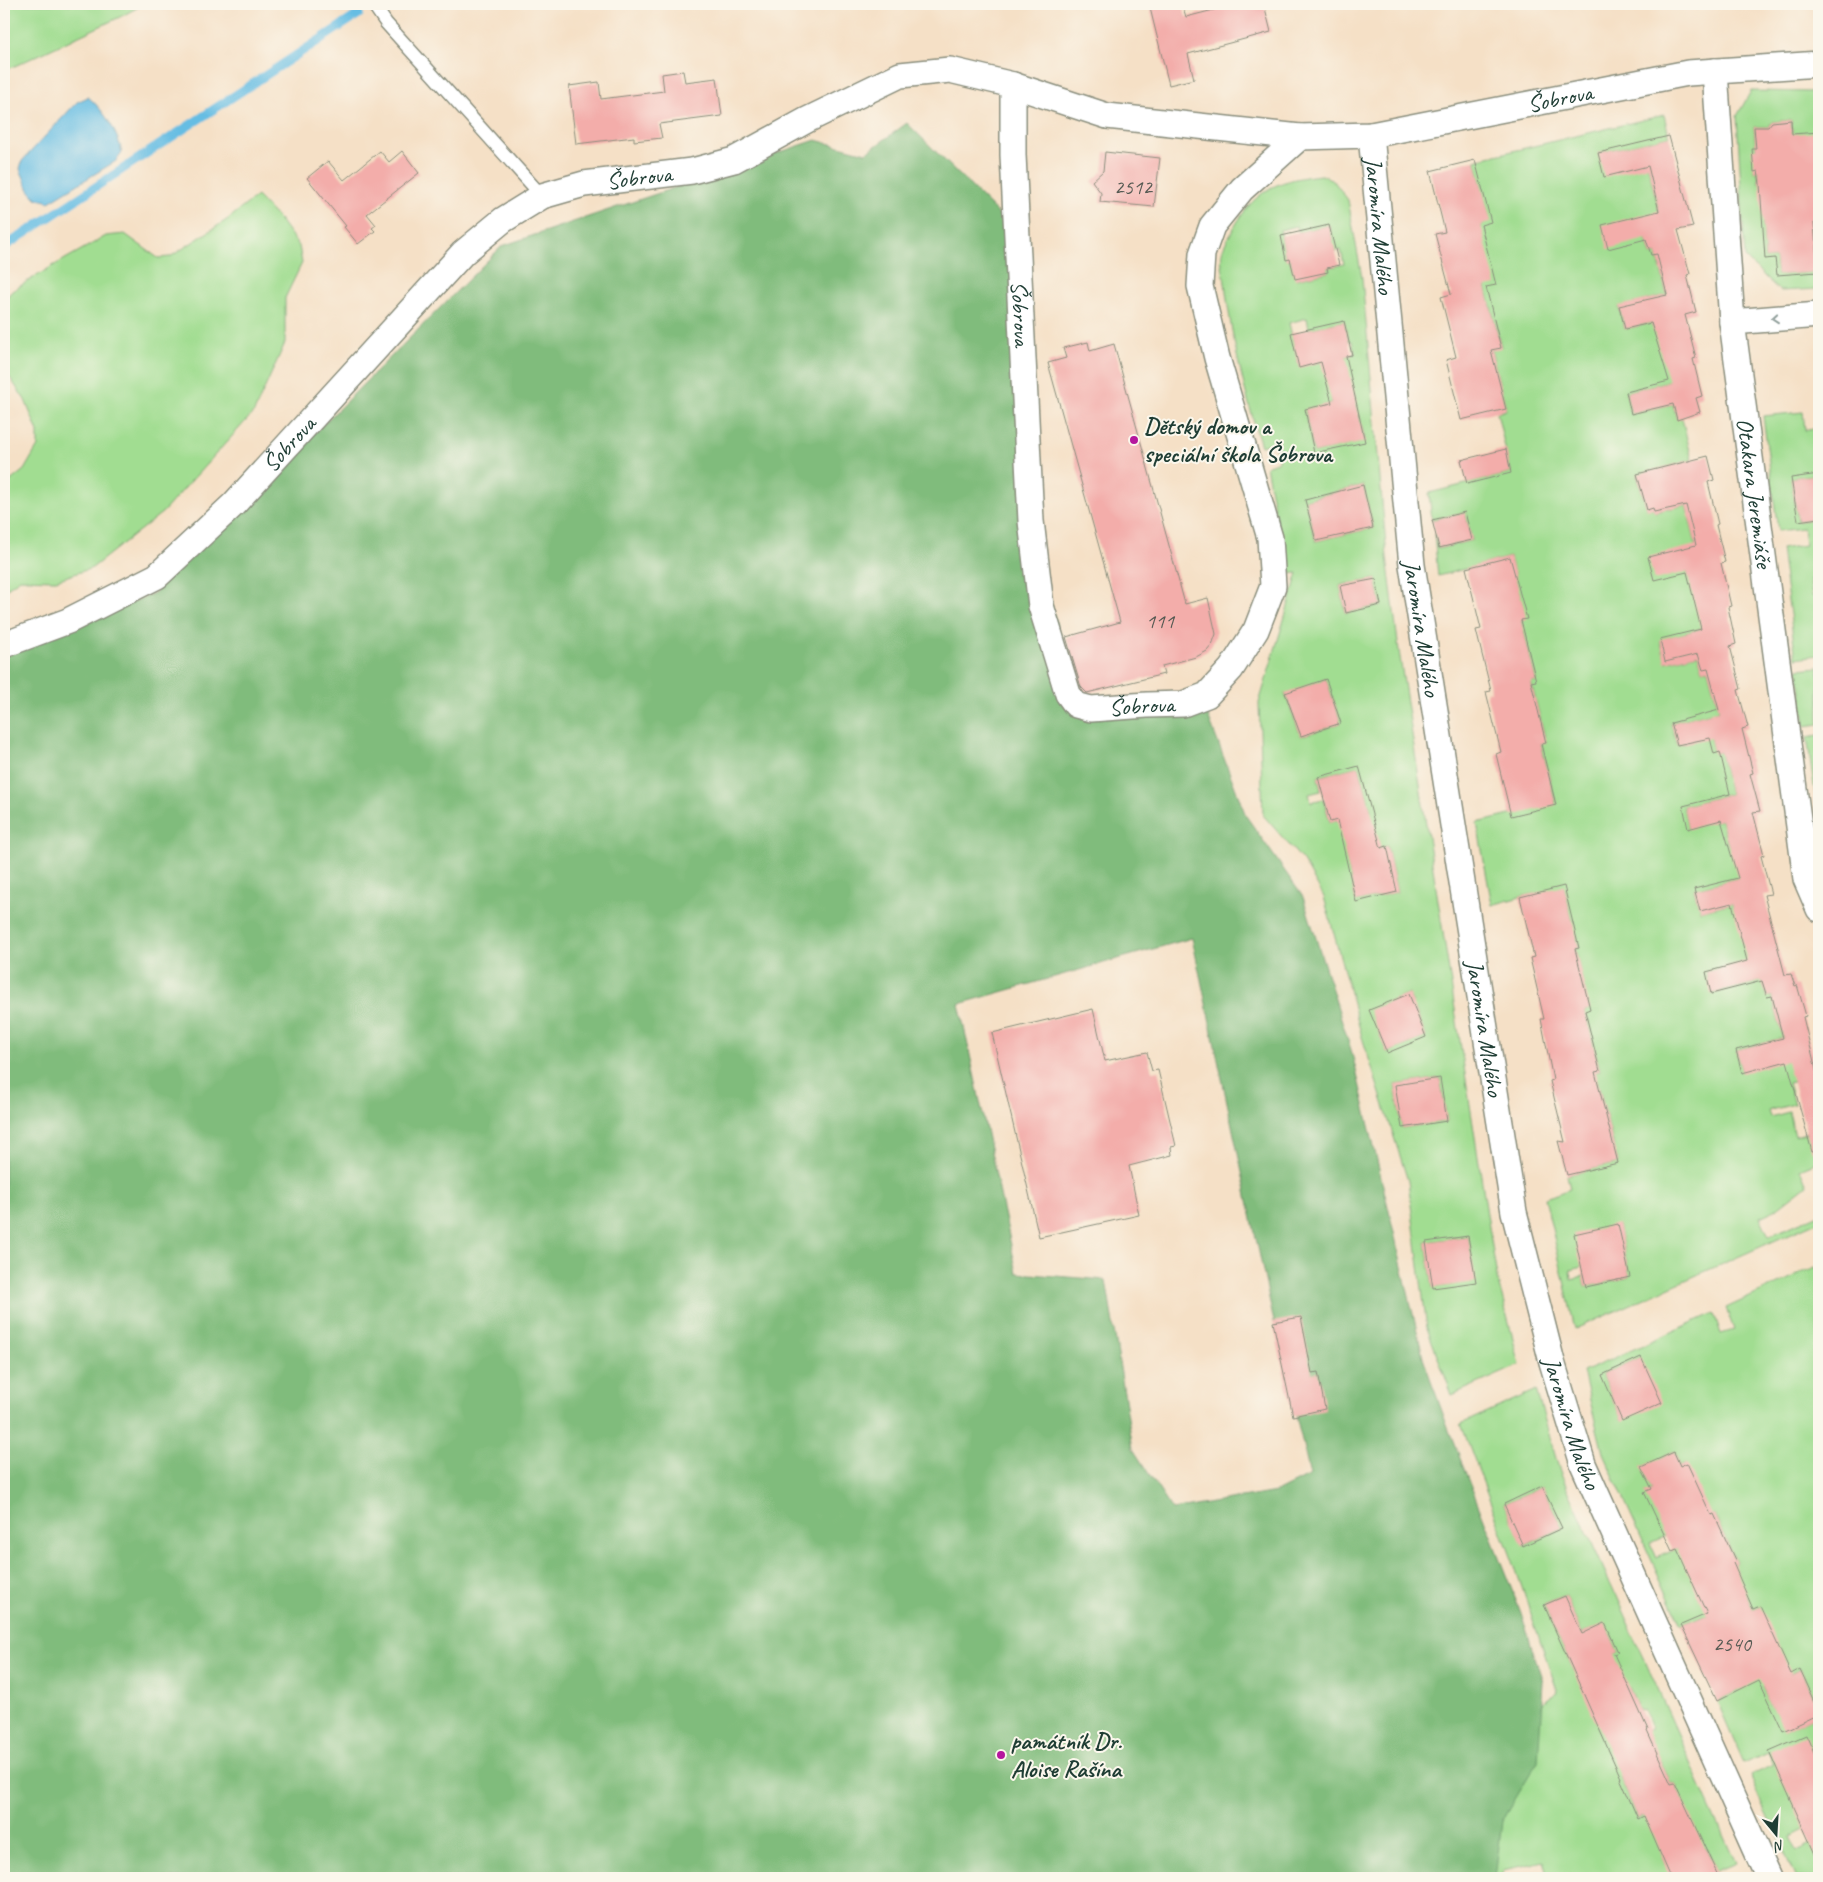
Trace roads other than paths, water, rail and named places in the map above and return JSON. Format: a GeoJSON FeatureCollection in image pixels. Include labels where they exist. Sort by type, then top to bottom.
{"type":"FeatureCollection","features":[{"type":"Feature","properties":{"kind":"street","name":"Šobrova"},"geometry":{"type":"LineString","coordinates":[[4,645],[68,621],[157,576],[234,504],[463,253],[503,220],[542,196],[584,184],[692,171],[734,160],[807,120],[900,75],[950,70],[1013,85],[1107,116],[1300,136],[1371,135],[1679,75],[1819,64]]}},
{"type":"Feature","properties":{"kind":"street","name":"Otakara Jeremiáše"},"geometry":{"type":"LineString","coordinates":[[1715,71],[1732,322],[1806,879],[1819,909]]}},
{"type":"Feature","properties":{"kind":"street","name":"Šobrova"},"geometry":{"type":"LineString","coordinates":[[1013,85],[1013,155],[1031,521],[1041,606],[1068,694],[1076,705],[1091,709],[1183,704],[1207,695],[1231,669],[1256,630],[1273,586],[1270,538],[1217,358],[1200,286],[1202,254],[1212,226],[1242,189],[1300,136]]}},
{"type":"Feature","properties":{"kind":"street","name":"Jaromíra Malého"},"geometry":{"type":"LineString","coordinates":[[1371,135],[1412,564],[1514,1212],[1552,1362],[1583,1464],[1769,1878]]}},
{"type":"Feature","properties":{"kind":"street"},"geometry":{"type":"LineString","coordinates":[[1732,322],[1819,314]]}},
{"type":"Feature","properties":{"kind":"lane"},"geometry":{"type":"LineString","coordinates":[[373,4],[386,23],[542,196]]}},
{"type":"Feature","properties":{"kind":"water"},"geometry":{"type":"Polygon","coordinates":[[[88,97],[100,108],[110,122],[122,153],[116,161],[49,202],[36,198],[29,190],[20,169],[22,161],[77,102],[88,97]]]}},
{"type":"Feature","properties":{"kind":"waterway"},"geometry":{"type":"LineString","coordinates":[[4,247],[359,14]]}},
{"type":"Feature","properties":{"kind":"place","name":"Dětský domov a speciální škola Šobrova"},"geometry":{"type":"Point","coordinates":[1134,440]}},
{"type":"Feature","properties":{"kind":"place","name":"památník Dr. Aloise Rašína"},"geometry":{"type":"Point","coordinates":[1001,1755]}}]}
